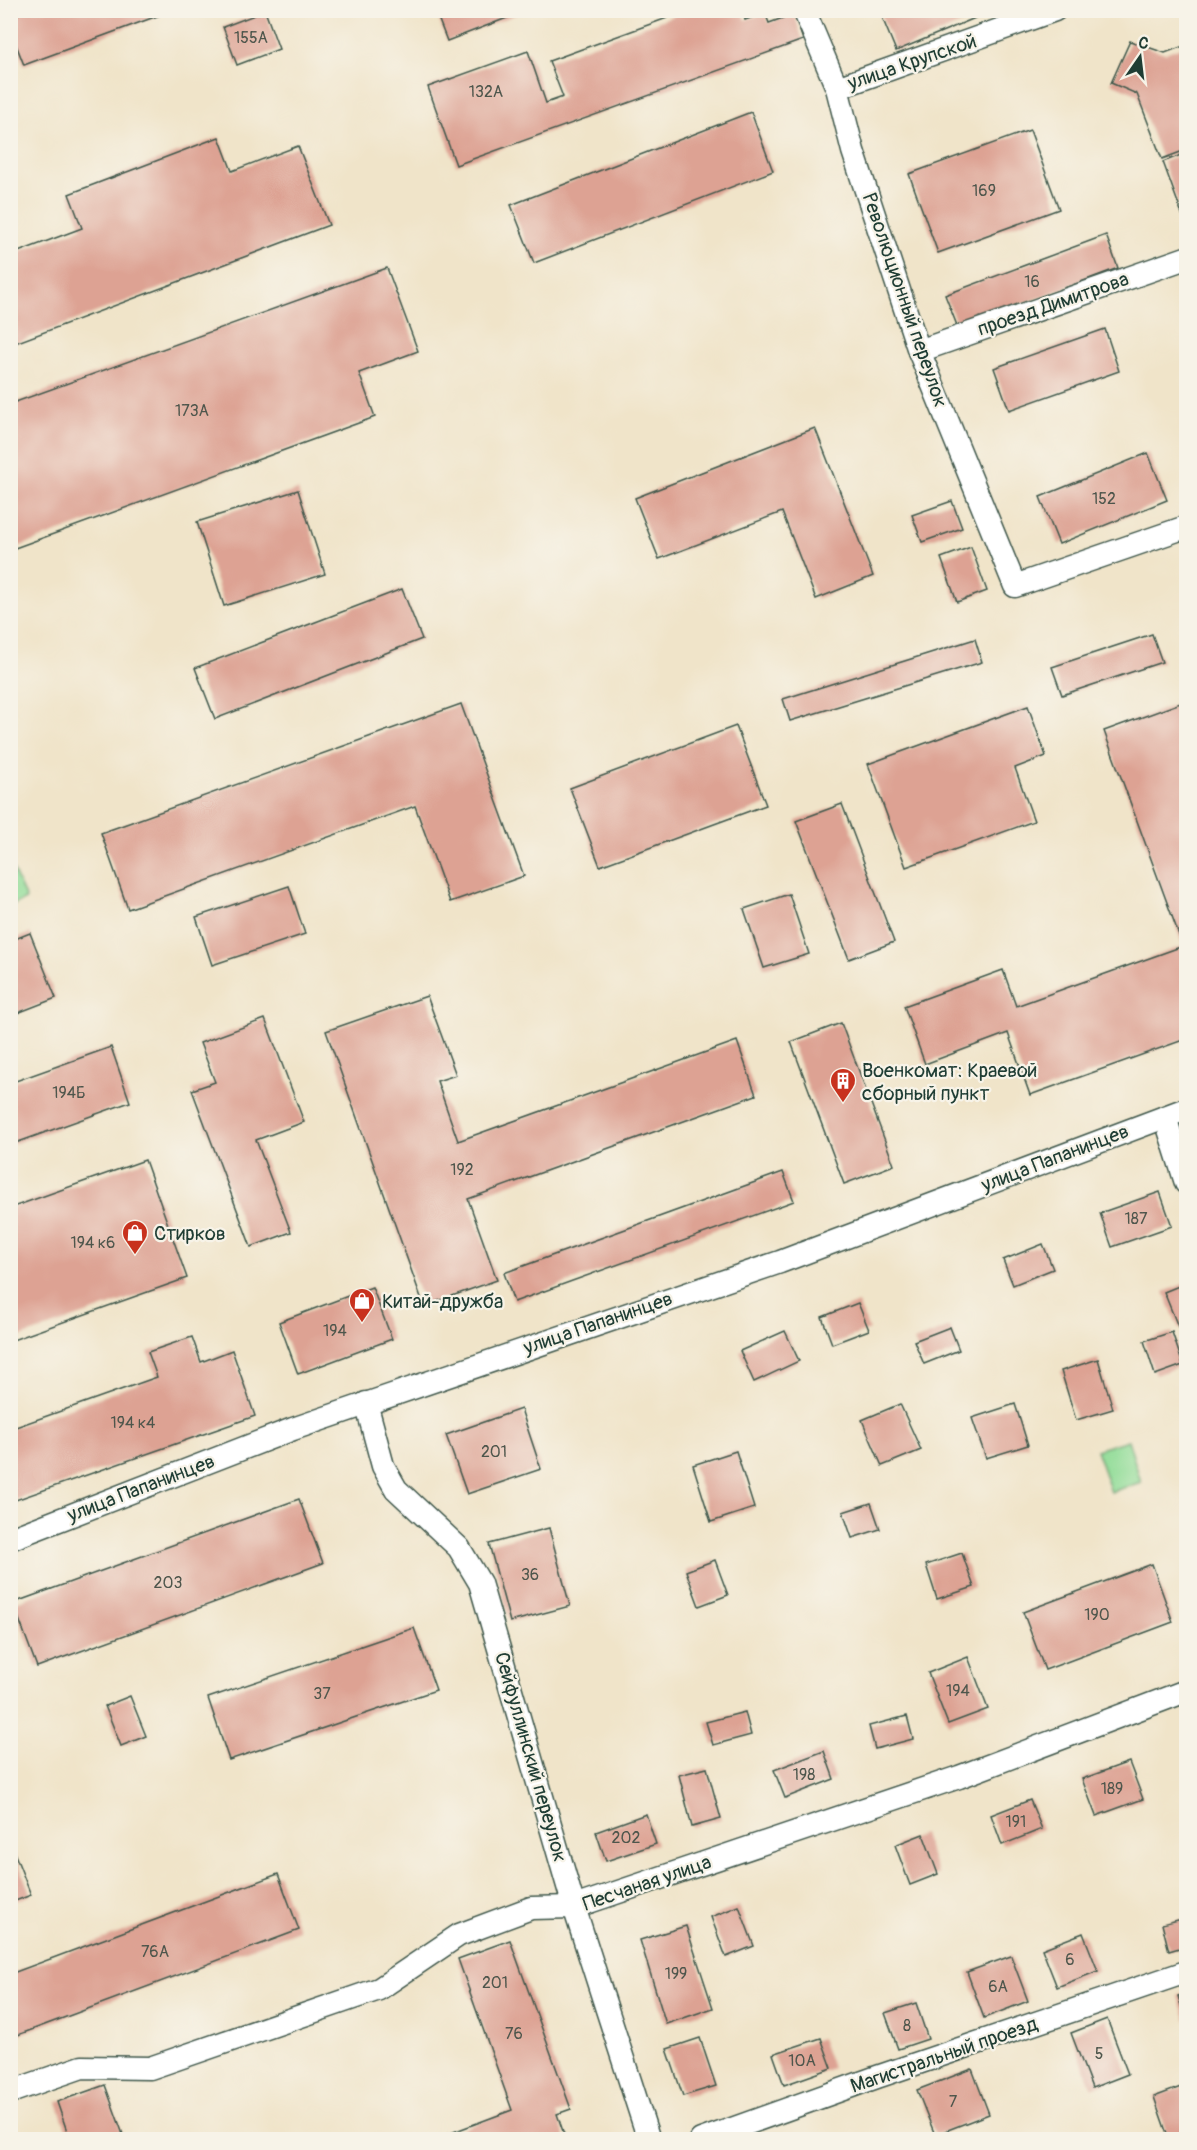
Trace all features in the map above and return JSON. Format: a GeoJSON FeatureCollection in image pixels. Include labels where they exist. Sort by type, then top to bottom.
{"type":"FeatureCollection","features":[{"type":"Feature","properties":{"kind":"street","name":"Революционный переулок"},"geometry":{"type":"LineString","coordinates":[[804,10],[837,88],[853,151],[919,351],[1015,586],[1186,527]]}},
{"type":"Feature","properties":{"kind":"street","name":"улица Крупской"},"geometry":{"type":"LineString","coordinates":[[837,88],[1055,10]]}},
{"type":"Feature","properties":{"kind":"street","name":"проезд Димитрова"},"geometry":{"type":"LineString","coordinates":[[919,351],[1186,258]]}},
{"type":"Feature","properties":{"kind":"street","name":"улица Папанинцев"},"geometry":{"type":"LineString","coordinates":[[10,1539],[293,1429],[780,1262],[1186,1109]]}},
{"type":"Feature","properties":{"kind":"street"},"geometry":{"type":"LineString","coordinates":[[1165,1117],[1186,1183]]}},
{"type":"Feature","properties":{"kind":"street","name":"Сейфуллинский переулок"},"geometry":{"type":"LineString","coordinates":[[366,1403],[383,1466],[396,1489],[459,1548],[480,1582],[574,1907],[649,2139]]}},
{"type":"Feature","properties":{"kind":"street","name":"Песчаная улица"},"geometry":{"type":"LineString","coordinates":[[10,2092],[82,2067],[150,2068],[379,1989],[459,1935],[531,1908],[574,1907],[959,1777],[1186,1692]]}},
{"type":"Feature","properties":{"kind":"street","name":"Магистральный проезд"},"geometry":{"type":"LineString","coordinates":[[701,2139],[1186,1972]]}},
{"type":"Feature","properties":{"kind":"green space"},"geometry":{"type":"Polygon","coordinates":[[[10,863],[26,899],[11,906],[10,906],[10,863]]]}},
{"type":"Feature","properties":{"kind":"green space"},"geometry":{"type":"Polygon","coordinates":[[[1128,1440],[1141,1482],[1111,1492],[1096,1450],[1128,1440]]]}},
{"type":"Feature","properties":{"kind":"building"},"geometry":{"type":"Polygon","coordinates":[[[28,10],[158,10],[160,15],[24,65],[10,29],[10,17],[28,10]]]}},
{"type":"Feature","properties":{"kind":"building"},"geometry":{"type":"Polygon","coordinates":[[[435,10],[525,10],[525,11],[447,41],[435,10]]]}},
{"type":"Feature","properties":{"kind":"building"},"geometry":{"type":"Polygon","coordinates":[[[689,10],[742,10],[745,20],[765,13],[769,23],[794,14],[803,40],[456,165],[428,87],[528,51],[546,103],[563,97],[549,61],[689,10]]]}},
{"type":"Feature","properties":{"kind":"building"},"geometry":{"type":"Polygon","coordinates":[[[879,10],[971,10],[975,18],[896,51],[879,10]]]}},
{"type":"Feature","properties":{"kind":"building"},"geometry":{"type":"Polygon","coordinates":[[[265,11],[279,49],[237,65],[223,27],[265,11]]]}},
{"type":"Feature","properties":{"kind":"building"},"geometry":{"type":"Polygon","coordinates":[[[1130,41],[1165,53],[1186,45],[1186,150],[1162,159],[1137,94],[1111,83],[1130,41]]]}},
{"type":"Feature","properties":{"kind":"building"},"geometry":{"type":"Polygon","coordinates":[[[751,112],[773,171],[534,263],[511,205],[751,112]]]}},
{"type":"Feature","properties":{"kind":"building"},"geometry":{"type":"Polygon","coordinates":[[[1030,130],[1059,209],[938,253],[909,174],[1030,130]]]}},
{"type":"Feature","properties":{"kind":"building"},"geometry":{"type":"Polygon","coordinates":[[[219,137],[232,171],[298,146],[329,225],[10,345],[10,255],[82,228],[69,194],[219,137]]]}},
{"type":"Feature","properties":{"kind":"building"},"geometry":{"type":"Polygon","coordinates":[[[1186,153],[1186,225],[1163,162],[1186,153]]]}},
{"type":"Feature","properties":{"kind":"building"},"geometry":{"type":"Polygon","coordinates":[[[1106,235],[1118,268],[958,328],[945,295],[1106,235]]]}},
{"type":"Feature","properties":{"kind":"building"},"geometry":{"type":"Polygon","coordinates":[[[387,268],[418,351],[359,373],[375,417],[15,548],[10,534],[10,404],[387,268]]]}},
{"type":"Feature","properties":{"kind":"building"},"geometry":{"type":"Polygon","coordinates":[[[1105,329],[1119,371],[1009,410],[994,368],[1105,329]]]}},
{"type":"Feature","properties":{"kind":"building"},"geometry":{"type":"Polygon","coordinates":[[[815,428],[873,576],[816,599],[782,512],[659,559],[635,498],[815,428]]]}},
{"type":"Feature","properties":{"kind":"building"},"geometry":{"type":"Polygon","coordinates":[[[1148,453],[1167,500],[1059,544],[1040,497],[1148,453]]]}},
{"type":"Feature","properties":{"kind":"building"},"geometry":{"type":"Polygon","coordinates":[[[298,490],[325,574],[224,606],[197,522],[298,490]]]}},
{"type":"Feature","properties":{"kind":"building"},"geometry":{"type":"Polygon","coordinates":[[[952,501],[962,528],[922,542],[912,515],[952,501]]]}},
{"type":"Feature","properties":{"kind":"building"},"geometry":{"type":"Polygon","coordinates":[[[971,547],[987,591],[957,602],[941,558],[971,547]]]}},
{"type":"Feature","properties":{"kind":"building"},"geometry":{"type":"Polygon","coordinates":[[[402,589],[422,639],[215,719],[195,668],[402,589]]]}},
{"type":"Feature","properties":{"kind":"building"},"geometry":{"type":"Polygon","coordinates":[[[1152,634],[1162,662],[1062,695],[1052,667],[1152,634]]]}},
{"type":"Feature","properties":{"kind":"building"},"geometry":{"type":"Polygon","coordinates":[[[975,639],[982,662],[790,721],[783,699],[975,639]]]}},
{"type":"Feature","properties":{"kind":"building"},"geometry":{"type":"Polygon","coordinates":[[[1186,701],[1186,1039],[1030,1095],[1008,1033],[925,1064],[904,1006],[1003,970],[1016,1006],[1183,946],[1104,731],[1186,701]]]}},
{"type":"Feature","properties":{"kind":"building"},"geometry":{"type":"Polygon","coordinates":[[[461,704],[524,876],[450,902],[415,806],[128,909],[101,833],[461,704]]]}},
{"type":"Feature","properties":{"kind":"building"},"geometry":{"type":"Polygon","coordinates":[[[1028,706],[1046,756],[1015,768],[1034,821],[906,867],[868,764],[1028,706]]]}},
{"type":"Feature","properties":{"kind":"building"},"geometry":{"type":"Polygon","coordinates":[[[736,726],[766,805],[600,866],[570,788],[736,726]]]}},
{"type":"Feature","properties":{"kind":"building"},"geometry":{"type":"Polygon","coordinates":[[[842,804],[894,942],[849,959],[796,821],[842,804]]]}},
{"type":"Feature","properties":{"kind":"building"},"geometry":{"type":"Polygon","coordinates":[[[289,886],[305,934],[212,965],[196,917],[289,886]]]}},
{"type":"Feature","properties":{"kind":"building"},"geometry":{"type":"Polygon","coordinates":[[[789,894],[809,954],[764,968],[744,909],[789,894]]]}},
{"type":"Feature","properties":{"kind":"building"},"geometry":{"type":"Polygon","coordinates":[[[30,933],[56,998],[10,1016],[10,941],[30,933]]]}},
{"type":"Feature","properties":{"kind":"building"},"geometry":{"type":"Polygon","coordinates":[[[427,996],[456,1075],[437,1081],[458,1141],[737,1041],[756,1095],[468,1199],[497,1280],[424,1306],[326,1031],[427,996]]]}},
{"type":"Feature","properties":{"kind":"building"},"geometry":{"type":"Polygon","coordinates":[[[265,1019],[304,1122],[256,1140],[291,1232],[251,1247],[192,1090],[215,1082],[200,1043],[265,1019]]]}},
{"type":"Feature","properties":{"kind":"building","name":"Военкомат: Краевой сборный пункт"},"geometry":{"type":"Polygon","coordinates":[[[841,1023],[894,1165],[844,1184],[791,1042],[841,1023]]]}},
{"type":"Feature","properties":{"kind":"building"},"geometry":{"type":"Polygon","coordinates":[[[111,1047],[130,1102],[10,1145],[10,1083],[111,1047]]]}},
{"type":"Feature","properties":{"kind":"building"},"geometry":{"type":"Polygon","coordinates":[[[145,1160],[187,1278],[10,1341],[10,1208],[145,1160]]]}},
{"type":"Feature","properties":{"kind":"building"},"geometry":{"type":"Polygon","coordinates":[[[783,1172],[794,1201],[514,1302],[504,1273],[783,1172]]]}},
{"type":"Feature","properties":{"kind":"building"},"geometry":{"type":"Polygon","coordinates":[[[1160,1192],[1172,1226],[1112,1247],[1100,1213],[1160,1192]]]}},
{"type":"Feature","properties":{"kind":"building"},"geometry":{"type":"Polygon","coordinates":[[[1043,1244],[1053,1269],[1013,1285],[1003,1260],[1043,1244]]]}},
{"type":"Feature","properties":{"kind":"building"},"geometry":{"type":"Polygon","coordinates":[[[1186,1283],[1186,1326],[1179,1329],[1164,1292],[1186,1283]]]}},
{"type":"Feature","properties":{"kind":"building"},"geometry":{"type":"Polygon","coordinates":[[[372,1287],[392,1339],[298,1374],[279,1322],[372,1287]]]}},
{"type":"Feature","properties":{"kind":"building"},"geometry":{"type":"Polygon","coordinates":[[[858,1303],[869,1330],[832,1344],[822,1317],[858,1303]]]}},
{"type":"Feature","properties":{"kind":"building"},"geometry":{"type":"Polygon","coordinates":[[[950,1327],[959,1350],[924,1364],[914,1341],[950,1327]]]}},
{"type":"Feature","properties":{"kind":"building"},"geometry":{"type":"Polygon","coordinates":[[[785,1331],[799,1361],[754,1382],[740,1351],[785,1331]]]}},
{"type":"Feature","properties":{"kind":"building"},"geometry":{"type":"Polygon","coordinates":[[[1172,1332],[1183,1365],[1155,1375],[1144,1341],[1172,1332]]]}},
{"type":"Feature","properties":{"kind":"building"},"geometry":{"type":"Polygon","coordinates":[[[192,1337],[201,1362],[232,1350],[255,1416],[10,1502],[10,1429],[157,1377],[148,1352],[192,1337]]]}},
{"type":"Feature","properties":{"kind":"building"},"geometry":{"type":"Polygon","coordinates":[[[1098,1359],[1113,1409],[1076,1420],[1061,1371],[1098,1359]]]}},
{"type":"Feature","properties":{"kind":"building"},"geometry":{"type":"Polygon","coordinates":[[[900,1404],[921,1450],[882,1466],[862,1420],[900,1404]]]}},
{"type":"Feature","properties":{"kind":"building"},"geometry":{"type":"Polygon","coordinates":[[[1015,1404],[1028,1445],[986,1458],[972,1418],[1015,1404]]]}},
{"type":"Feature","properties":{"kind":"building"},"geometry":{"type":"Polygon","coordinates":[[[521,1409],[541,1469],[467,1494],[446,1435],[521,1409]]]}},
{"type":"Feature","properties":{"kind":"building"},"geometry":{"type":"Polygon","coordinates":[[[736,1451],[754,1508],[711,1522],[693,1465],[736,1451]]]}},
{"type":"Feature","properties":{"kind":"building"},"geometry":{"type":"Polygon","coordinates":[[[299,1499],[323,1563],[37,1667],[13,1603],[299,1499]]]}},
{"type":"Feature","properties":{"kind":"building"},"geometry":{"type":"Polygon","coordinates":[[[871,1503],[880,1529],[852,1538],[843,1512],[871,1503]]]}},
{"type":"Feature","properties":{"kind":"building"},"geometry":{"type":"Polygon","coordinates":[[[549,1528],[570,1606],[510,1622],[489,1544],[549,1528]]]}},
{"type":"Feature","properties":{"kind":"building"},"geometry":{"type":"Polygon","coordinates":[[[962,1553],[974,1587],[937,1599],[926,1565],[962,1553]]]}},
{"type":"Feature","properties":{"kind":"building"},"geometry":{"type":"Polygon","coordinates":[[[715,1560],[728,1595],[699,1606],[686,1571],[715,1560]]]}},
{"type":"Feature","properties":{"kind":"building"},"geometry":{"type":"Polygon","coordinates":[[[1152,1564],[1173,1622],[1045,1670],[1023,1612],[1152,1564]]]}},
{"type":"Feature","properties":{"kind":"building"},"geometry":{"type":"Polygon","coordinates":[[[414,1628],[436,1690],[229,1760],[208,1698],[414,1628]]]}},
{"type":"Feature","properties":{"kind":"building"},"geometry":{"type":"Polygon","coordinates":[[[968,1657],[988,1709],[948,1724],[928,1673],[968,1657]]]}},
{"type":"Feature","properties":{"kind":"building"},"geometry":{"type":"Polygon","coordinates":[[[130,1696],[146,1736],[121,1746],[105,1706],[130,1696]]]}},
{"type":"Feature","properties":{"kind":"building"},"geometry":{"type":"Polygon","coordinates":[[[745,1712],[751,1735],[713,1745],[706,1722],[745,1712]]]}},
{"type":"Feature","properties":{"kind":"building"},"geometry":{"type":"Polygon","coordinates":[[[907,1716],[913,1739],[875,1749],[869,1726],[907,1716]]]}},
{"type":"Feature","properties":{"kind":"building"},"geometry":{"type":"Polygon","coordinates":[[[824,1751],[834,1779],[785,1798],[774,1770],[824,1751]]]}},
{"type":"Feature","properties":{"kind":"building"},"geometry":{"type":"Polygon","coordinates":[[[1129,1762],[1143,1799],[1096,1816],[1082,1779],[1129,1762]]]}},
{"type":"Feature","properties":{"kind":"building"},"geometry":{"type":"Polygon","coordinates":[[[707,1768],[721,1819],[692,1827],[679,1775],[707,1768]]]}},
{"type":"Feature","properties":{"kind":"building"},"geometry":{"type":"Polygon","coordinates":[[[1030,1800],[1042,1829],[1002,1845],[991,1815],[1030,1800]]]}},
{"type":"Feature","properties":{"kind":"building"},"geometry":{"type":"Polygon","coordinates":[[[646,1814],[656,1844],[606,1861],[596,1832],[646,1814]]]}},
{"type":"Feature","properties":{"kind":"building"},"geometry":{"type":"Polygon","coordinates":[[[923,1834],[938,1874],[910,1885],[895,1845],[923,1834]]]}},
{"type":"Feature","properties":{"kind":"building"},"geometry":{"type":"Polygon","coordinates":[[[10,1842],[31,1895],[10,1903],[10,1842]]]}},
{"type":"Feature","properties":{"kind":"building"},"geometry":{"type":"Polygon","coordinates":[[[278,1874],[299,1930],[15,2036],[10,2025],[10,1974],[278,1874]]]}},
{"type":"Feature","properties":{"kind":"building"},"geometry":{"type":"Polygon","coordinates":[[[739,1906],[754,1946],[726,1957],[711,1917],[739,1906]]]}},
{"type":"Feature","properties":{"kind":"building"},"geometry":{"type":"Polygon","coordinates":[[[1186,1918],[1186,1946],[1169,1951],[1162,1924],[1186,1918]]]}},
{"type":"Feature","properties":{"kind":"building"},"geometry":{"type":"Polygon","coordinates":[[[686,1926],[713,2008],[666,2024],[640,1940],[686,1926]]]}},
{"type":"Feature","properties":{"kind":"building"},"geometry":{"type":"Polygon","coordinates":[[[1083,1933],[1098,1971],[1057,1987],[1042,1949],[1083,1933]]]}},
{"type":"Feature","properties":{"kind":"building"},"geometry":{"type":"Polygon","coordinates":[[[510,1940],[571,2109],[557,2114],[566,2140],[432,2140],[512,2110],[458,1959],[510,1940]]]}},
{"type":"Feature","properties":{"kind":"building"},"geometry":{"type":"Polygon","coordinates":[[[1011,1956],[1028,2001],[984,2018],[967,1972],[1011,1956]]]}},
{"type":"Feature","properties":{"kind":"building"},"geometry":{"type":"Polygon","coordinates":[[[1186,1993],[1186,2021],[1178,1996],[1186,1993]]]}},
{"type":"Feature","properties":{"kind":"building"},"geometry":{"type":"Polygon","coordinates":[[[916,2003],[928,2039],[898,2049],[885,2013],[916,2003]]]}},
{"type":"Feature","properties":{"kind":"building"},"geometry":{"type":"Polygon","coordinates":[[[1107,2019],[1128,2074],[1092,2088],[1071,2033],[1107,2019]]]}},
{"type":"Feature","properties":{"kind":"building"},"geometry":{"type":"Polygon","coordinates":[[[700,2038],[716,2086],[683,2096],[667,2049],[700,2038]]]}},
{"type":"Feature","properties":{"kind":"building"},"geometry":{"type":"Polygon","coordinates":[[[821,2038],[832,2068],[784,2085],[773,2054],[821,2038]]]}},
{"type":"Feature","properties":{"kind":"building"},"geometry":{"type":"Polygon","coordinates":[[[972,2069],[989,2114],[935,2135],[917,2090],[972,2069]]]}},
{"type":"Feature","properties":{"kind":"building"},"geometry":{"type":"Polygon","coordinates":[[[105,2085],[125,2140],[70,2140],[57,2102],[105,2085]]]}},
{"type":"Feature","properties":{"kind":"building"},"geometry":{"type":"Polygon","coordinates":[[[1186,2085],[1186,2135],[1169,2140],[1154,2097],[1186,2085]]]}},
{"type":"Feature","properties":{"kind":"place","name":"Военкомат: Краевой сборный пункт"},"geometry":{"type":"Point","coordinates":[843,1104]}},
{"type":"Feature","properties":{"kind":"place","name":"Стирков"},"geometry":{"type":"Point","coordinates":[135,1256]}},
{"type":"Feature","properties":{"kind":"place","name":"Китай-дружба"},"geometry":{"type":"Point","coordinates":[362,1324]}}]}
